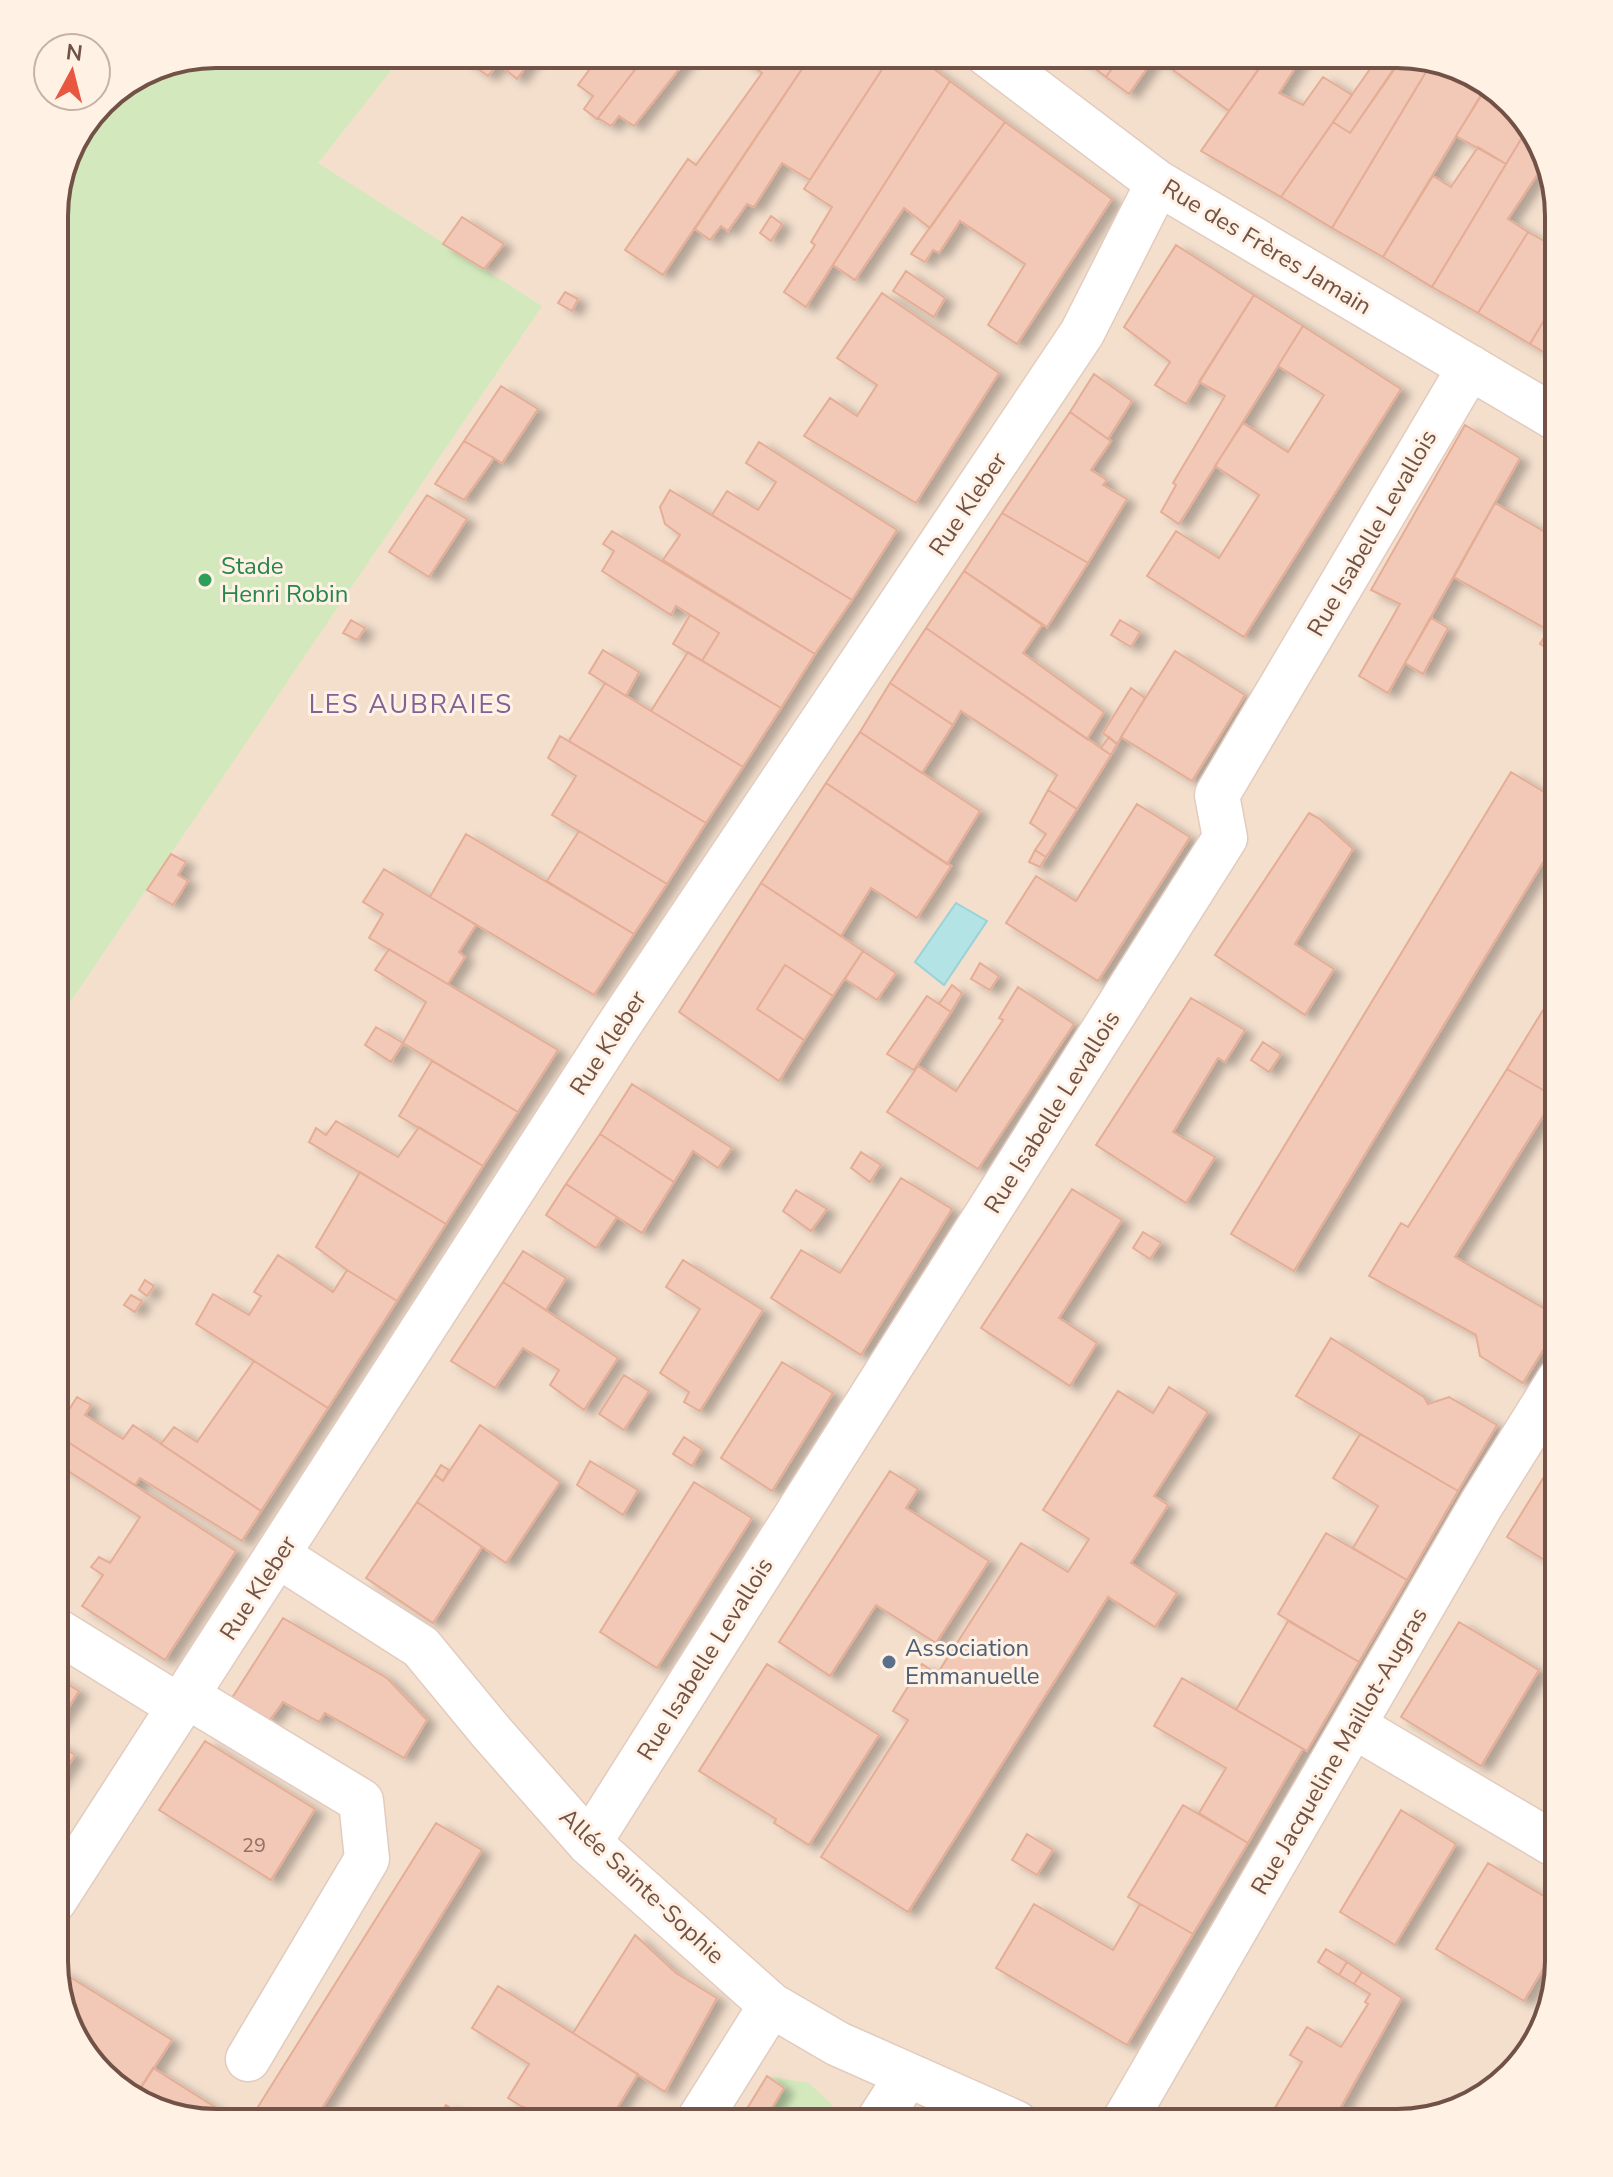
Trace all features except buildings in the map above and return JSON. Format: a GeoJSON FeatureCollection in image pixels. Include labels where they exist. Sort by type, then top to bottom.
{"type":"FeatureCollection","features":[{"type":"Feature","properties":{"kind":"street","name":"Rue des Frères Jamain"},"geometry":{"type":"LineString","coordinates":[[1006,68],[1158,183],[1545,412]]}},
{"type":"Feature","properties":{"kind":"street","name":"Rue Kleber"},"geometry":{"type":"LineString","coordinates":[[68,1879],[615,1031],[1082,333],[1158,183]]}},
{"type":"Feature","properties":{"kind":"street","name":"Rue Isabelle Levallois"},"geometry":{"type":"LineString","coordinates":[[589,1843],[1225,838],[1217,795],[1470,367]]}},
{"type":"Feature","properties":{"kind":"street","name":"Rue Jacqueline Maillot-Augras"},"geometry":{"type":"LineString","coordinates":[[1131,2109],[1481,1505],[1545,1402]]}},
{"type":"Feature","properties":{"kind":"street","name":"Allée Sainte-Sophie"},"geometry":{"type":"LineString","coordinates":[[279,1556],[421,1647],[589,1843],[771,2005],[838,2044],[984,2109]]}},
{"type":"Feature","properties":{"kind":"street"},"geometry":{"type":"LineString","coordinates":[[68,1637],[361,1801],[367,1859],[248,2059]]}},
{"type":"Feature","properties":{"kind":"street"},"geometry":{"type":"LineString","coordinates":[[1360,1715],[1545,1838]]}},
{"type":"Feature","properties":{"kind":"street"},"geometry":{"type":"LineString","coordinates":[[706,2109],[771,2005]]}},
{"type":"Feature","properties":{"kind":"street"},"geometry":{"type":"LineString","coordinates":[[886,2109],[907,2076]]}},
{"type":"Feature","properties":{"kind":"shaded area"},"geometry":{"type":"Polygon","coordinates":[[[206,68],[1407,68],[1436,73],[1471,88],[1502,111],[1520,134],[1537,168],[1545,206],[1545,1961],[1540,2000],[1525,2035],[1508,2059],[1479,2084],[1436,2104],[1397,2109],[216,2109],[177,2104],[150,2094],[118,2072],[93,2043],[73,2000],[68,1961],[68,206],[79,159],[110,112],[150,83],[206,68]]]}},
{"type":"Feature","properties":{"kind":"green space","name":"Stade Henri Robin"},"geometry":{"type":"Polygon","coordinates":[[[206,68],[393,68],[318,163],[542,306],[68,1005],[68,206],[73,177],[88,142],[110,112],[159,79],[206,68]]]}},
{"type":"Feature","properties":{"kind":"green space"},"geometry":{"type":"Polygon","coordinates":[[[767,2076],[809,2083],[835,2108],[835,2109],[747,2109],[767,2076]]]}},
{"type":"Feature","properties":{"kind":"water"},"geometry":{"type":"Polygon","coordinates":[[[956,903],[987,921],[944,985],[915,962],[956,903]]]}},
{"type":"Feature","properties":{"kind":"place","name":"Stade Henri Robin"},"geometry":{"type":"Point","coordinates":[205,580]}},
{"type":"Feature","properties":{"kind":"place","name":"Association Emmanuelle"},"geometry":{"type":"Point","coordinates":[889,1662]}},
{"type":"Feature","properties":{"kind":"district","name":"LES AUBRAIES"},"geometry":{"type":"Point","coordinates":[411,704]}}]}
